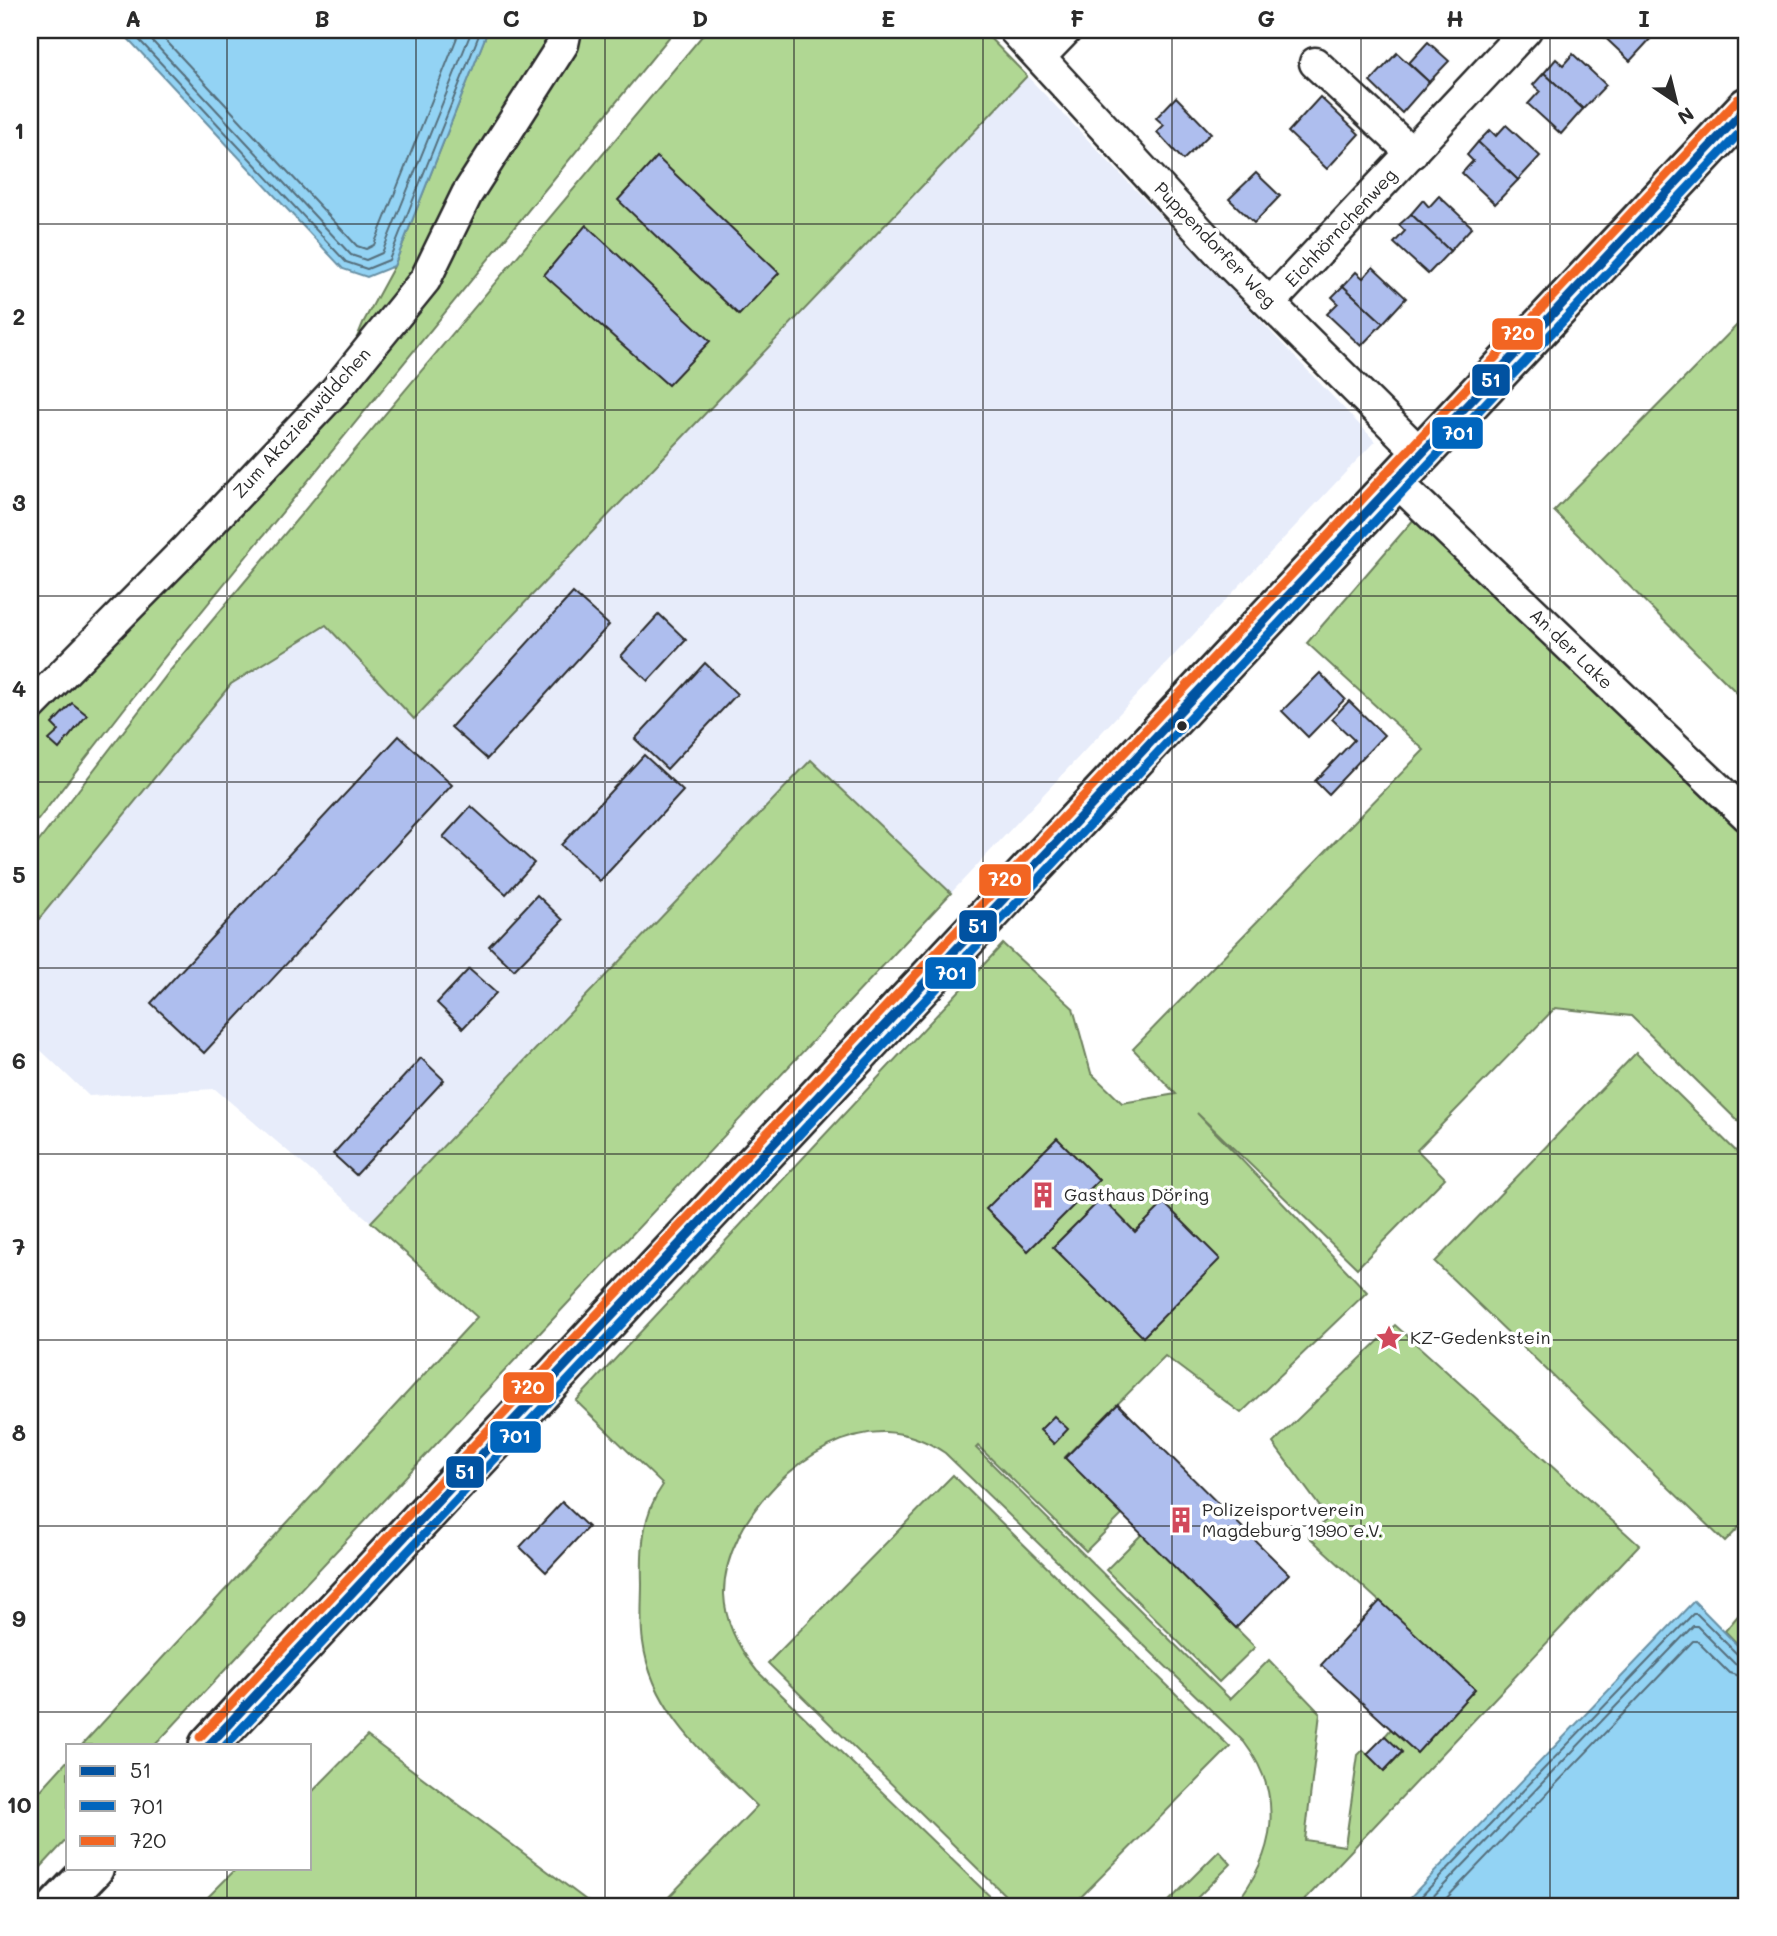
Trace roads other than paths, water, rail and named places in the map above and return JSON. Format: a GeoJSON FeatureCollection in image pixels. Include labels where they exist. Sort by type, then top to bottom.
{"type":"FeatureCollection","features":[{"type":"Feature","properties":{"kind":"main road"},"geometry":{"type":"LineString","coordinates":[[210,1744],[1747,107]]}},
{"type":"Feature","properties":{"kind":"main road"},"geometry":{"type":"LineString","coordinates":[[58,1906],[92,1870]]}},
{"type":"Feature","properties":{"kind":"street","name":"Zum Akazienwäldchen"},"geometry":{"type":"LineString","coordinates":[[30,707],[186,549],[335,391],[425,279],[467,194],[563,44],[566,30]]}},
{"type":"Feature","properties":{"kind":"street","name":"Puppendorfer Weg"},"geometry":{"type":"LineString","coordinates":[[1014,30],[1270,303],[1409,468]]}},
{"type":"Feature","properties":{"kind":"street"},"geometry":{"type":"LineString","coordinates":[[1040,57],[1066,30]]}},
{"type":"Feature","properties":{"kind":"street","name":"Eichhörnchenweg"},"geometry":{"type":"LineString","coordinates":[[1270,303],[1526,30]]}},
{"type":"Feature","properties":{"kind":"street"},"geometry":{"type":"LineString","coordinates":[[1315,63],[1412,153]]}},
{"type":"Feature","properties":{"kind":"street","name":"An der Lake"},"geometry":{"type":"LineString","coordinates":[[1409,468],[1747,816]]}},
{"type":"Feature","properties":{"kind":"water"},"geometry":{"type":"Polygon","coordinates":[[[120,30],[488,30],[394,266],[367,277],[343,269],[120,30]]]}},
{"type":"Feature","properties":{"kind":"water"},"geometry":{"type":"Polygon","coordinates":[[[1694,1601],[1747,1655],[1747,1906],[1402,1906],[1694,1601]]]}},
{"type":"Feature","properties":{"kind":"place","name":"Gasthaus Döring"},"geometry":{"type":"Point","coordinates":[1043,1195]}},
{"type":"Feature","properties":{"kind":"place","name":"KZ-Gedenkstein"},"geometry":{"type":"Point","coordinates":[1389,1338]}},
{"type":"Feature","properties":{"kind":"place","name":"Polizeisportverein Magdeburg 1990 e.V."},"geometry":{"type":"Point","coordinates":[1181,1520]}}]}
